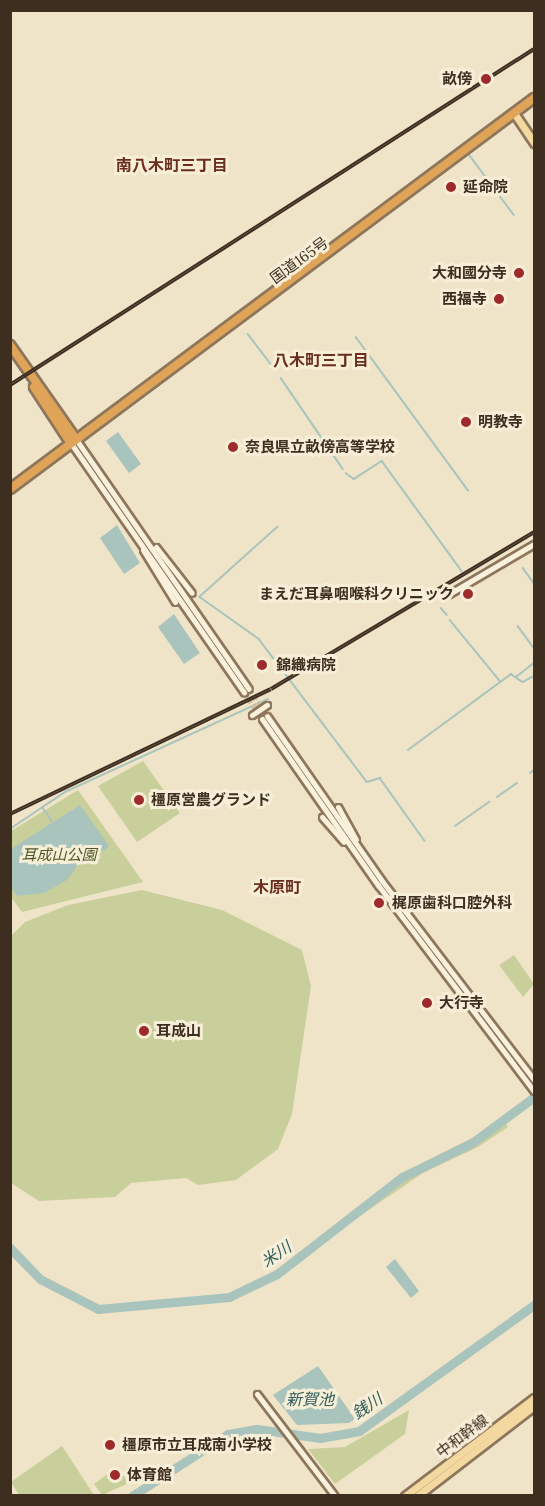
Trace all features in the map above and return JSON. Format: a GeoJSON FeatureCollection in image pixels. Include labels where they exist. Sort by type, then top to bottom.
{"type":"FeatureCollection","features":[{"type":"Feature","properties":{"kind":"highway","name":"国道165号"},"geometry":{"type":"LineString","coordinates":[[10,489],[72,440],[534,98]]}},
{"type":"Feature","properties":{"kind":"highway"},"geometry":{"type":"LineString","coordinates":[[10,345],[72,440]]}},
{"type":"Feature","properties":{"kind":"highway"},"geometry":{"type":"LineString","coordinates":[[10,354],[72,440]]}},
{"type":"Feature","properties":{"kind":"main road"},"geometry":{"type":"LineString","coordinates":[[514,113],[534,143]]}},
{"type":"Feature","properties":{"kind":"main road","name":"中和幹線"},"geometry":{"type":"LineString","coordinates":[[405,1496],[534,1398]]}},
{"type":"Feature","properties":{"kind":"main road","name":"中和幹線"},"geometry":{"type":"LineString","coordinates":[[417,1496],[534,1406]]}},
{"type":"Feature","properties":{"kind":"street"},"geometry":{"type":"LineString","coordinates":[[72,440],[133,531],[246,690],[142,533]]}},
{"type":"Feature","properties":{"kind":"street"},"geometry":{"type":"LineString","coordinates":[[72,440],[142,533],[192,593]]}},
{"type":"Feature","properties":{"kind":"street"},"geometry":{"type":"LineString","coordinates":[[133,531],[175,602]]}},
{"type":"Feature","properties":{"kind":"street"},"geometry":{"type":"LineString","coordinates":[[449,594],[534,544]]}},
{"type":"Feature","properties":{"kind":"street"},"geometry":{"type":"LineString","coordinates":[[252,715],[267,705]]}},
{"type":"Feature","properties":{"kind":"street"},"geometry":{"type":"LineString","coordinates":[[265,717],[360,854],[533,1089]]}},
{"type":"Feature","properties":{"kind":"street"},"geometry":{"type":"LineString","coordinates":[[338,807],[360,854]]}},
{"type":"Feature","properties":{"kind":"street"},"geometry":{"type":"LineString","coordinates":[[322,817],[360,854],[534,1080]]}},
{"type":"Feature","properties":{"kind":"street"},"geometry":{"type":"LineString","coordinates":[[257,1394],[334,1496]]}},
{"type":"Feature","properties":{"kind":"green space","name":"橿原営農グランド"},"geometry":{"type":"Polygon","coordinates":[[[143,761],[180,813],[137,842],[98,786],[143,761]]]}},
{"type":"Feature","properties":{"kind":"green space","name":"耳成山公園"},"geometry":{"type":"Polygon","coordinates":[[[78,790],[143,882],[22,912],[11,897],[11,831],[78,790]]]}},
{"type":"Feature","properties":{"kind":"green space"},"geometry":{"type":"Polygon","coordinates":[[[142,890],[222,910],[302,950],[311,986],[292,1114],[278,1149],[236,1180],[198,1185],[186,1178],[131,1183],[115,1197],[39,1201],[11,1183],[11,936],[25,922],[68,905],[142,890]]]}},
{"type":"Feature","properties":{"kind":"green space"},"geometry":{"type":"Polygon","coordinates":[[[514,955],[534,984],[523,997],[499,965],[514,955]]]}},
{"type":"Feature","properties":{"kind":"green space"},"geometry":{"type":"Polygon","coordinates":[[[505,1123],[508,1127],[478,1147],[423,1173],[357,1218],[417,1172],[476,1145],[505,1123]]]}},
{"type":"Feature","properties":{"kind":"green space"},"geometry":{"type":"Polygon","coordinates":[[[409,1410],[405,1434],[335,1484],[308,1449],[345,1447],[409,1410]]]}},
{"type":"Feature","properties":{"kind":"green space"},"geometry":{"type":"Polygon","coordinates":[[[62,1446],[94,1495],[19,1495],[11,1482],[62,1446]]]}},
{"type":"Feature","properties":{"kind":"green space","name":"体育館"},"geometry":{"type":"Polygon","coordinates":[[[117,1467],[129,1483],[102,1495],[94,1484],[117,1467]]]}},
{"type":"Feature","properties":{"kind":"water"},"geometry":{"type":"Polygon","coordinates":[[[118,432],[141,464],[129,473],[106,441],[118,432]]]}},
{"type":"Feature","properties":{"kind":"water"},"geometry":{"type":"Polygon","coordinates":[[[117,525],[140,563],[124,574],[100,538],[117,525]]]}},
{"type":"Feature","properties":{"kind":"water"},"geometry":{"type":"Polygon","coordinates":[[[174,614],[200,653],[184,664],[158,627],[174,614]]]}},
{"type":"Feature","properties":{"kind":"water"},"geometry":{"type":"Polygon","coordinates":[[[80,805],[109,846],[106,850],[88,851],[67,880],[44,893],[17,896],[11,887],[11,849],[80,805]]]}},
{"type":"Feature","properties":{"kind":"water"},"geometry":{"type":"Polygon","coordinates":[[[395,1259],[419,1291],[411,1298],[386,1267],[395,1259]]]}},
{"type":"Feature","properties":{"kind":"water","name":"新賀池"},"geometry":{"type":"Polygon","coordinates":[[[318,1366],[355,1419],[349,1423],[297,1425],[273,1395],[318,1366]]]}},
{"type":"Feature","properties":{"kind":"waterway"},"geometry":{"type":"LineString","coordinates":[[468,153],[514,215]]}},
{"type":"Feature","properties":{"kind":"waterway"},"geometry":{"type":"LineString","coordinates":[[248,334],[274,368]]}},
{"type":"Feature","properties":{"kind":"waterway"},"geometry":{"type":"LineString","coordinates":[[356,337],[468,490]]}},
{"type":"Feature","properties":{"kind":"waterway"},"geometry":{"type":"LineString","coordinates":[[281,378],[343,469]]}},
{"type":"Feature","properties":{"kind":"waterway"},"geometry":{"type":"LineString","coordinates":[[346,473],[354,479],[382,461],[462,571]]}},
{"type":"Feature","properties":{"kind":"waterway"},"geometry":{"type":"LineString","coordinates":[[278,527],[200,597],[259,639],[367,782],[380,778],[425,841]]}},
{"type":"Feature","properties":{"kind":"waterway"},"geometry":{"type":"LineString","coordinates":[[523,568],[534,583]]}},
{"type":"Feature","properties":{"kind":"waterway"},"geometry":{"type":"LineString","coordinates":[[441,608],[447,615]]}},
{"type":"Feature","properties":{"kind":"waterway"},"geometry":{"type":"LineString","coordinates":[[450,620],[501,682]]}},
{"type":"Feature","properties":{"kind":"waterway"},"geometry":{"type":"LineString","coordinates":[[518,626],[534,648]]}},
{"type":"Feature","properties":{"kind":"waterway"},"geometry":{"type":"LineString","coordinates":[[516,677],[534,663]]}},
{"type":"Feature","properties":{"kind":"waterway"},"geometry":{"type":"LineString","coordinates":[[408,750],[511,674],[523,682],[534,676]]}},
{"type":"Feature","properties":{"kind":"waterway"},"geometry":{"type":"LineString","coordinates":[[10,829],[65,792],[268,699]]}},
{"type":"Feature","properties":{"kind":"waterway"},"geometry":{"type":"LineString","coordinates":[[530,773],[534,770]]}},
{"type":"Feature","properties":{"kind":"waterway"},"geometry":{"type":"LineString","coordinates":[[497,797],[517,783]]}},
{"type":"Feature","properties":{"kind":"waterway"},"geometry":{"type":"LineString","coordinates":[[455,826],[489,802]]}},
{"type":"Feature","properties":{"kind":"waterway"},"geometry":{"type":"LineString","coordinates":[[43,808],[52,821]]}},
{"type":"Feature","properties":{"kind":"waterway","name":"米川"},"geometry":{"type":"LineString","coordinates":[[10,1248],[40,1279],[98,1309],[229,1297],[277,1274],[402,1177],[473,1142],[534,1097]]}},
{"type":"Feature","properties":{"kind":"waterway","name":"銭川"},"geometry":{"type":"LineString","coordinates":[[132,1496],[228,1434],[257,1429],[320,1438],[359,1431],[534,1305]]}},
{"type":"Feature","properties":{"kind":"waterway","name":"銭川"},"geometry":{"type":"LineString","coordinates":[[281,1433],[284,1436]]}},
{"type":"Feature","properties":{"kind":"tunnel"},"geometry":{"type":"LineString","coordinates":[[249,689],[267,716]]}},
{"type":"Feature","properties":{"kind":"tunnel"},"geometry":{"type":"LineString","coordinates":[[244,692],[262,719]]}},
{"type":"Feature","properties":{"kind":"railway"},"geometry":{"type":"LineString","coordinates":[[10,385],[534,49]]}},
{"type":"Feature","properties":{"kind":"railway"},"geometry":{"type":"LineString","coordinates":[[10,814],[271,689],[534,532]]}},
{"type":"Feature","properties":{"kind":"place","name":"畝傍"},"geometry":{"type":"Point","coordinates":[486,79]}},
{"type":"Feature","properties":{"kind":"place","name":"延命院"},"geometry":{"type":"Point","coordinates":[451,187]}},
{"type":"Feature","properties":{"kind":"place","name":"大和國分寺"},"geometry":{"type":"Point","coordinates":[519,273]}},
{"type":"Feature","properties":{"kind":"place","name":"西福寺"},"geometry":{"type":"Point","coordinates":[499,299]}},
{"type":"Feature","properties":{"kind":"place","name":"明教寺"},"geometry":{"type":"Point","coordinates":[466,422]}},
{"type":"Feature","properties":{"kind":"place","name":"奈良県立畝傍高等学校"},"geometry":{"type":"Point","coordinates":[233,447]}},
{"type":"Feature","properties":{"kind":"place","name":"まえだ耳鼻咽喉科クリニック"},"geometry":{"type":"Point","coordinates":[468,594]}},
{"type":"Feature","properties":{"kind":"place","name":"錦織病院"},"geometry":{"type":"Point","coordinates":[262,665]}},
{"type":"Feature","properties":{"kind":"place","name":"橿原営農グランド"},"geometry":{"type":"Point","coordinates":[139,800]}},
{"type":"Feature","properties":{"kind":"place","name":"梶原歯科口腔外科"},"geometry":{"type":"Point","coordinates":[379,903]}},
{"type":"Feature","properties":{"kind":"place","name":"大行寺"},"geometry":{"type":"Point","coordinates":[427,1003]}},
{"type":"Feature","properties":{"kind":"place","name":"耳成山"},"geometry":{"type":"Point","coordinates":[144,1031]}},
{"type":"Feature","properties":{"kind":"place","name":"橿原市立耳成南小学校"},"geometry":{"type":"Point","coordinates":[110,1445]}},
{"type":"Feature","properties":{"kind":"place","name":"体育館"},"geometry":{"type":"Point","coordinates":[115,1475]}},
{"type":"Feature","properties":{"kind":"district","name":"南八木町三丁目"},"geometry":{"type":"Point","coordinates":[172,165]}},
{"type":"Feature","properties":{"kind":"district","name":"八木町三丁目"},"geometry":{"type":"Point","coordinates":[321,360]}},
{"type":"Feature","properties":{"kind":"district","name":"木原町"},"geometry":{"type":"Point","coordinates":[277,887]}}]}
